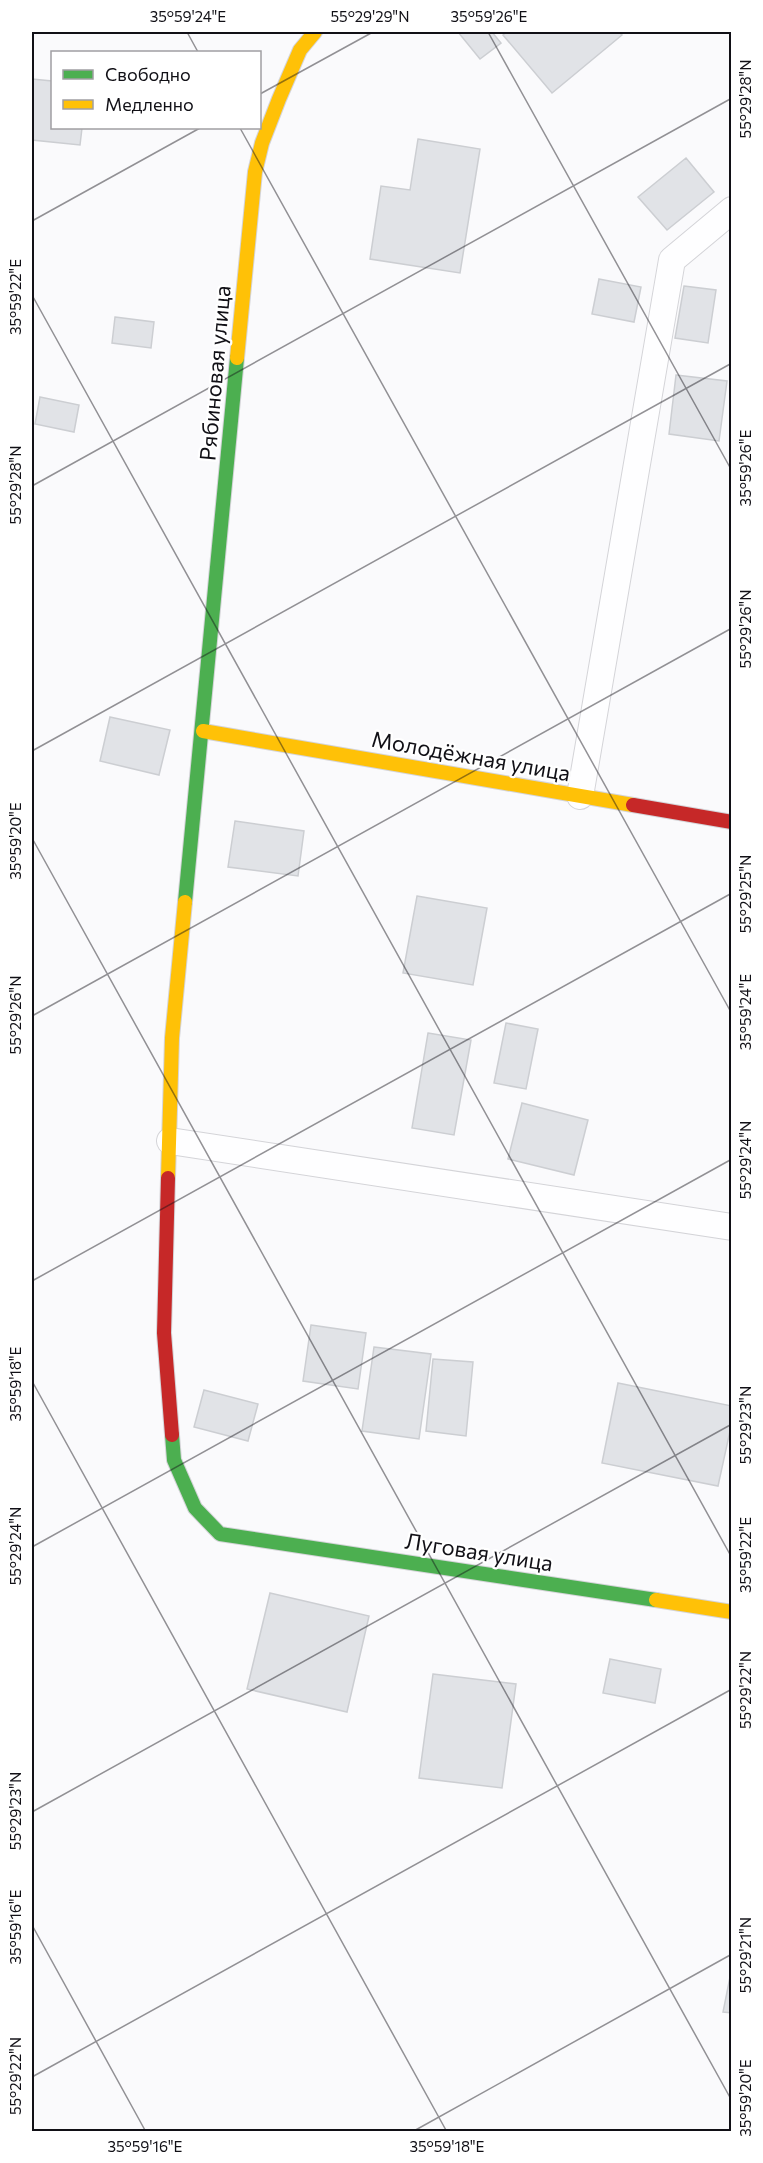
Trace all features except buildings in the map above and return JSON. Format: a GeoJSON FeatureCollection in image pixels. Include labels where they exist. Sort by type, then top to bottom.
{"type":"FeatureCollection","features":[{"type":"Feature","properties":{"kind":"street","name":"Рябиновая улица"},"geometry":{"type":"LineString","coordinates":[[220,1534],[195,1508],[174,1460],[164,1333],[172,1038],[255,172],[262,143],[300,50],[315,32]]}},
{"type":"Feature","properties":{"kind":"street","name":"Молодёжная улица"},"geometry":{"type":"LineString","coordinates":[[203,731],[732,822]]}},
{"type":"Feature","properties":{"kind":"street","name":"Луговая улица"},"geometry":{"type":"LineString","coordinates":[[220,1534],[732,1612]]}},
{"type":"Feature","properties":{"kind":"lane"},"geometry":{"type":"LineString","coordinates":[[580,796],[672,260],[732,210]]}},
{"type":"Feature","properties":{"kind":"lane"},"geometry":{"type":"LineString","coordinates":[[170,1141],[732,1227]]}},
{"type":"Feature","properties":{"kind":"traffic: fast"},"geometry":{"type":"LineString","coordinates":[[185,902],[237,358]]}},
{"type":"Feature","properties":{"kind":"traffic: fast"},"geometry":{"type":"LineString","coordinates":[[172,1435],[174,1460],[195,1508],[220,1534],[656,1600]]}},
{"type":"Feature","properties":{"kind":"traffic: slow"},"geometry":{"type":"LineString","coordinates":[[237,358],[255,172],[262,143],[279,99],[300,50],[315,32]]}},
{"type":"Feature","properties":{"kind":"traffic: slow"},"geometry":{"type":"LineString","coordinates":[[203,731],[633,805]]}},
{"type":"Feature","properties":{"kind":"traffic: slow"},"geometry":{"type":"LineString","coordinates":[[168,1178],[172,1038],[185,902]]}},
{"type":"Feature","properties":{"kind":"traffic: slow"},"geometry":{"type":"LineString","coordinates":[[656,1600],[732,1612]]}},
{"type":"Feature","properties":{"kind":"traffic: jam"},"geometry":{"type":"LineString","coordinates":[[633,805],[732,822]]}},
{"type":"Feature","properties":{"kind":"traffic: jam"},"geometry":{"type":"LineString","coordinates":[[168,1178],[164,1333],[172,1435]]}}]}
